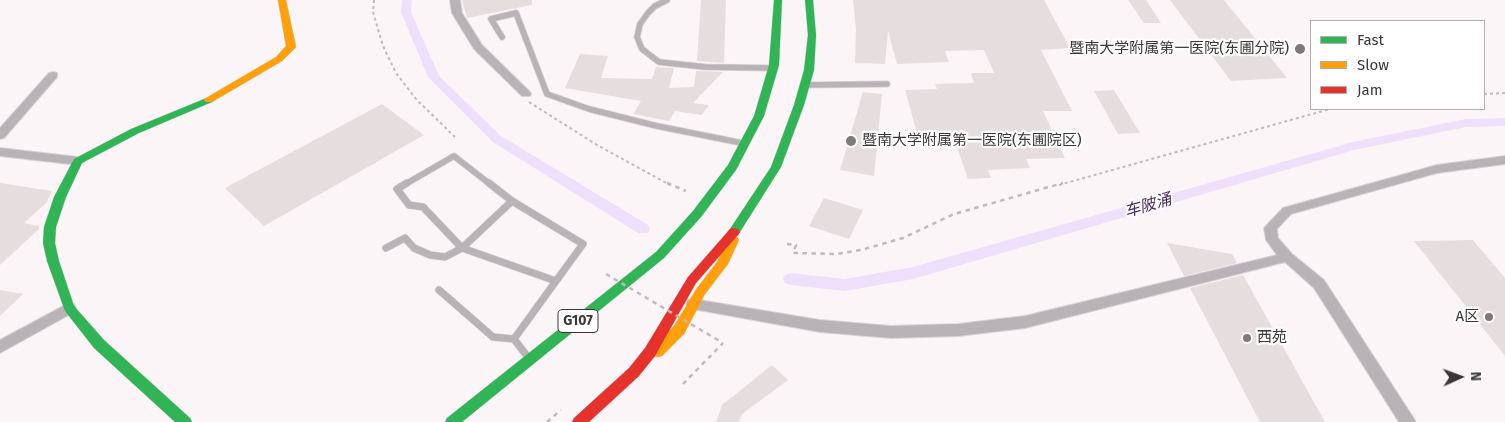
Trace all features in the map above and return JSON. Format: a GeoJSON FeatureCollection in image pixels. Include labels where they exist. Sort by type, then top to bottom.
{"type":"FeatureCollection","features":[{"type":"Feature","properties":{"kind":"main road"},"geometry":{"type":"LineString","coordinates":[[185,422],[99,344],[69,308],[53,261],[49,243],[50,227],[60,197],[78,161],[135,131],[204,103],[279,59],[291,48],[282,0]]}},
{"type":"Feature","properties":{"kind":"main road","name":"G107"},"geometry":{"type":"LineString","coordinates":[[452,422],[530,361],[605,297],[660,255],[698,214],[746,144],[762,108],[774,68],[778,28],[778,0]]}},
{"type":"Feature","properties":{"kind":"main road"},"geometry":{"type":"LineString","coordinates":[[579,422],[679,330],[693,304],[722,264],[737,229],[776,167],[805,85],[812,35],[810,0]]}},
{"type":"Feature","properties":{"kind":"main road"},"geometry":{"type":"LineString","coordinates":[[634,372],[659,339],[692,280],[737,229]]}},
{"type":"Feature","properties":{"kind":"street"},"geometry":{"type":"LineString","coordinates":[[455,0],[457,12],[478,47],[526,94]]}},
{"type":"Feature","properties":{"kind":"street"},"geometry":{"type":"LineString","coordinates":[[0,135],[53,75]]}},
{"type":"Feature","properties":{"kind":"street"},"geometry":{"type":"LineString","coordinates":[[0,152],[78,161]]}},
{"type":"Feature","properties":{"kind":"street"},"geometry":{"type":"LineString","coordinates":[[1408,422],[1319,284],[1287,257],[1272,240],[1270,228],[1287,211],[1437,169],[1505,160]]}},
{"type":"Feature","properties":{"kind":"street"},"geometry":{"type":"LineString","coordinates":[[693,304],[846,329],[891,332],[958,330],[1024,322],[1287,257]]}},
{"type":"Feature","properties":{"kind":"street"},"geometry":{"type":"LineString","coordinates":[[0,347],[69,308]]}},
{"type":"Feature","properties":{"kind":"lane"},"geometry":{"type":"LineString","coordinates":[[668,0],[655,6],[648,13],[640,24],[637,37],[642,49],[659,62],[672,65],[705,67],[774,68]]}},
{"type":"Feature","properties":{"kind":"lane"},"geometry":{"type":"LineString","coordinates":[[502,37],[490,19],[516,13],[547,94],[589,109],[657,126],[746,144]]}},
{"type":"Feature","properties":{"kind":"lane"},"geometry":{"type":"LineString","coordinates":[[805,85],[887,84]]}},
{"type":"Feature","properties":{"kind":"lane"},"geometry":{"type":"LineString","coordinates":[[514,339],[557,281],[583,244],[512,201],[454,156],[397,189],[409,205],[423,207],[462,248],[557,281]]}},
{"type":"Feature","properties":{"kind":"lane"},"geometry":{"type":"LineString","coordinates":[[386,248],[405,238],[414,248],[430,255],[445,257],[462,248],[512,201]]}},
{"type":"Feature","properties":{"kind":"lane"},"geometry":{"type":"LineString","coordinates":[[439,290],[493,338],[514,339]]}},
{"type":"Feature","properties":{"kind":"lane"},"geometry":{"type":"LineString","coordinates":[[514,339],[530,361]]}},
{"type":"Feature","properties":{"kind":"path"},"geometry":{"type":"LineString","coordinates":[[374,0],[373,12],[383,46],[396,73],[416,99],[455,137]]}},
{"type":"Feature","properties":{"kind":"path"},"geometry":{"type":"LineString","coordinates":[[1485,94],[1505,93]]}},
{"type":"Feature","properties":{"kind":"path"},"geometry":{"type":"LineString","coordinates":[[526,94],[528,102],[567,127],[666,183],[686,191]]}},
{"type":"Feature","properties":{"kind":"path"},"geometry":{"type":"LineString","coordinates":[[787,244],[796,245],[794,253],[837,254],[861,250],[903,238],[954,214],[1326,110]]}},
{"type":"Feature","properties":{"kind":"path"},"geometry":{"type":"LineString","coordinates":[[606,274],[723,342],[683,384]]}},
{"type":"Feature","properties":{"kind":"building"},"geometry":{"type":"Polygon","coordinates":[[[462,0],[532,0],[532,5],[467,18],[462,0]]]}},
{"type":"Feature","properties":{"kind":"building"},"geometry":{"type":"Polygon","coordinates":[[[701,0],[726,0],[724,63],[697,61],[701,0]]]}},
{"type":"Feature","properties":{"kind":"building"},"geometry":{"type":"Polygon","coordinates":[[[853,0],[1044,0],[1070,48],[1041,50],[1072,111],[1043,111],[1065,158],[1026,159],[1030,168],[988,170],[991,178],[968,179],[952,132],[917,133],[905,90],[937,89],[935,84],[974,83],[971,73],[994,73],[984,50],[945,51],[949,62],[897,64],[888,31],[885,64],[855,63],[856,29],[853,0]]]}},
{"type":"Feature","properties":{"kind":"building"},"geometry":{"type":"Polygon","coordinates":[[[1128,0],[1146,0],[1161,23],[1144,23],[1128,0]]]}},
{"type":"Feature","properties":{"kind":"building"},"geometry":{"type":"Polygon","coordinates":[[[1170,0],[1224,0],[1287,78],[1231,81],[1170,0]]]}},
{"type":"Feature","properties":{"kind":"building"},"geometry":{"type":"Polygon","coordinates":[[[580,54],[608,56],[601,78],[652,79],[656,67],[674,68],[669,88],[694,87],[696,71],[723,72],[693,103],[709,105],[702,115],[675,111],[669,121],[633,114],[641,101],[565,88],[580,54]]]}},
{"type":"Feature","properties":{"kind":"building"},"geometry":{"type":"Polygon","coordinates":[[[1114,90],[1140,133],[1118,134],[1094,91],[1114,90]]]}},
{"type":"Feature","properties":{"kind":"building"},"geometry":{"type":"Polygon","coordinates":[[[863,92],[882,94],[874,176],[840,170],[863,92]]]}},
{"type":"Feature","properties":{"kind":"building"},"geometry":{"type":"Polygon","coordinates":[[[382,104],[424,135],[264,226],[225,188],[382,104]]]}},
{"type":"Feature","properties":{"kind":"building"},"geometry":{"type":"Polygon","coordinates":[[[0,183],[52,191],[47,202],[24,223],[39,226],[39,229],[0,265],[0,183]]]}},
{"type":"Feature","properties":{"kind":"building"},"geometry":{"type":"Polygon","coordinates":[[[824,198],[863,210],[849,239],[809,226],[824,198]]]}},
{"type":"Feature","properties":{"kind":"building","name":"A区"},"geometry":{"type":"Polygon","coordinates":[[[1473,240],[1505,278],[1505,356],[1414,241],[1473,240]]]}},
{"type":"Feature","properties":{"kind":"building"},"geometry":{"type":"Polygon","coordinates":[[[1167,243],[1232,254],[1237,263],[1184,276],[1167,243]]]}},
{"type":"Feature","properties":{"kind":"building","name":"西苑"},"geometry":{"type":"Polygon","coordinates":[[[1243,275],[1325,422],[1260,422],[1190,288],[1243,275]]]}},
{"type":"Feature","properties":{"kind":"building"},"geometry":{"type":"Polygon","coordinates":[[[0,290],[23,294],[0,316],[0,290]]]}},
{"type":"Feature","properties":{"kind":"building"},"geometry":{"type":"Polygon","coordinates":[[[772,365],[788,380],[742,414],[739,422],[716,422],[722,405],[772,365]]]}},
{"type":"Feature","properties":{"kind":"waterway"},"geometry":{"type":"LineString","coordinates":[[407,0],[406,12],[434,77],[497,139],[643,229]]}},
{"type":"Feature","properties":{"kind":"waterway","name":"车陂涌"},"geometry":{"type":"LineString","coordinates":[[790,279],[845,285],[913,273],[1353,146],[1466,123],[1505,122]]}},
{"type":"Feature","properties":{"kind":"traffic: fast"},"geometry":{"type":"LineString","coordinates":[[452,422],[660,255],[697,214],[732,167],[759,116],[774,65],[778,0]]}},
{"type":"Feature","properties":{"kind":"traffic: fast"},"geometry":{"type":"LineString","coordinates":[[734,232],[776,167],[799,105],[809,70],[812,35],[809,0]]}},
{"type":"Feature","properties":{"kind":"traffic: fast"},"geometry":{"type":"LineString","coordinates":[[185,422],[99,344],[69,308],[53,261],[49,243],[50,227],[60,197],[78,161],[135,131],[209,100]]}},
{"type":"Feature","properties":{"kind":"traffic: slow"},"geometry":{"type":"LineString","coordinates":[[209,100],[279,59],[291,47],[282,0]]}},
{"type":"Feature","properties":{"kind":"traffic: slow"},"geometry":{"type":"LineString","coordinates":[[657,352],[679,330],[701,291],[722,264],[733,240]]}},
{"type":"Feature","properties":{"kind":"traffic: jam"},"geometry":{"type":"LineString","coordinates":[[579,422],[634,372],[650,352],[692,280],[734,232]]}},
{"type":"Feature","properties":{"kind":"place","name":"暨南大学附属第一医院(东圃分院)"},"geometry":{"type":"Point","coordinates":[1300,49]}},
{"type":"Feature","properties":{"kind":"place","name":"暨南大学附属第一医院(东圃院区)"},"geometry":{"type":"Point","coordinates":[851,141]}},
{"type":"Feature","properties":{"kind":"place","name":"A区"},"geometry":{"type":"Point","coordinates":[1489,317]}},
{"type":"Feature","properties":{"kind":"place","name":"西苑"},"geometry":{"type":"Point","coordinates":[1247,338]}}]}
